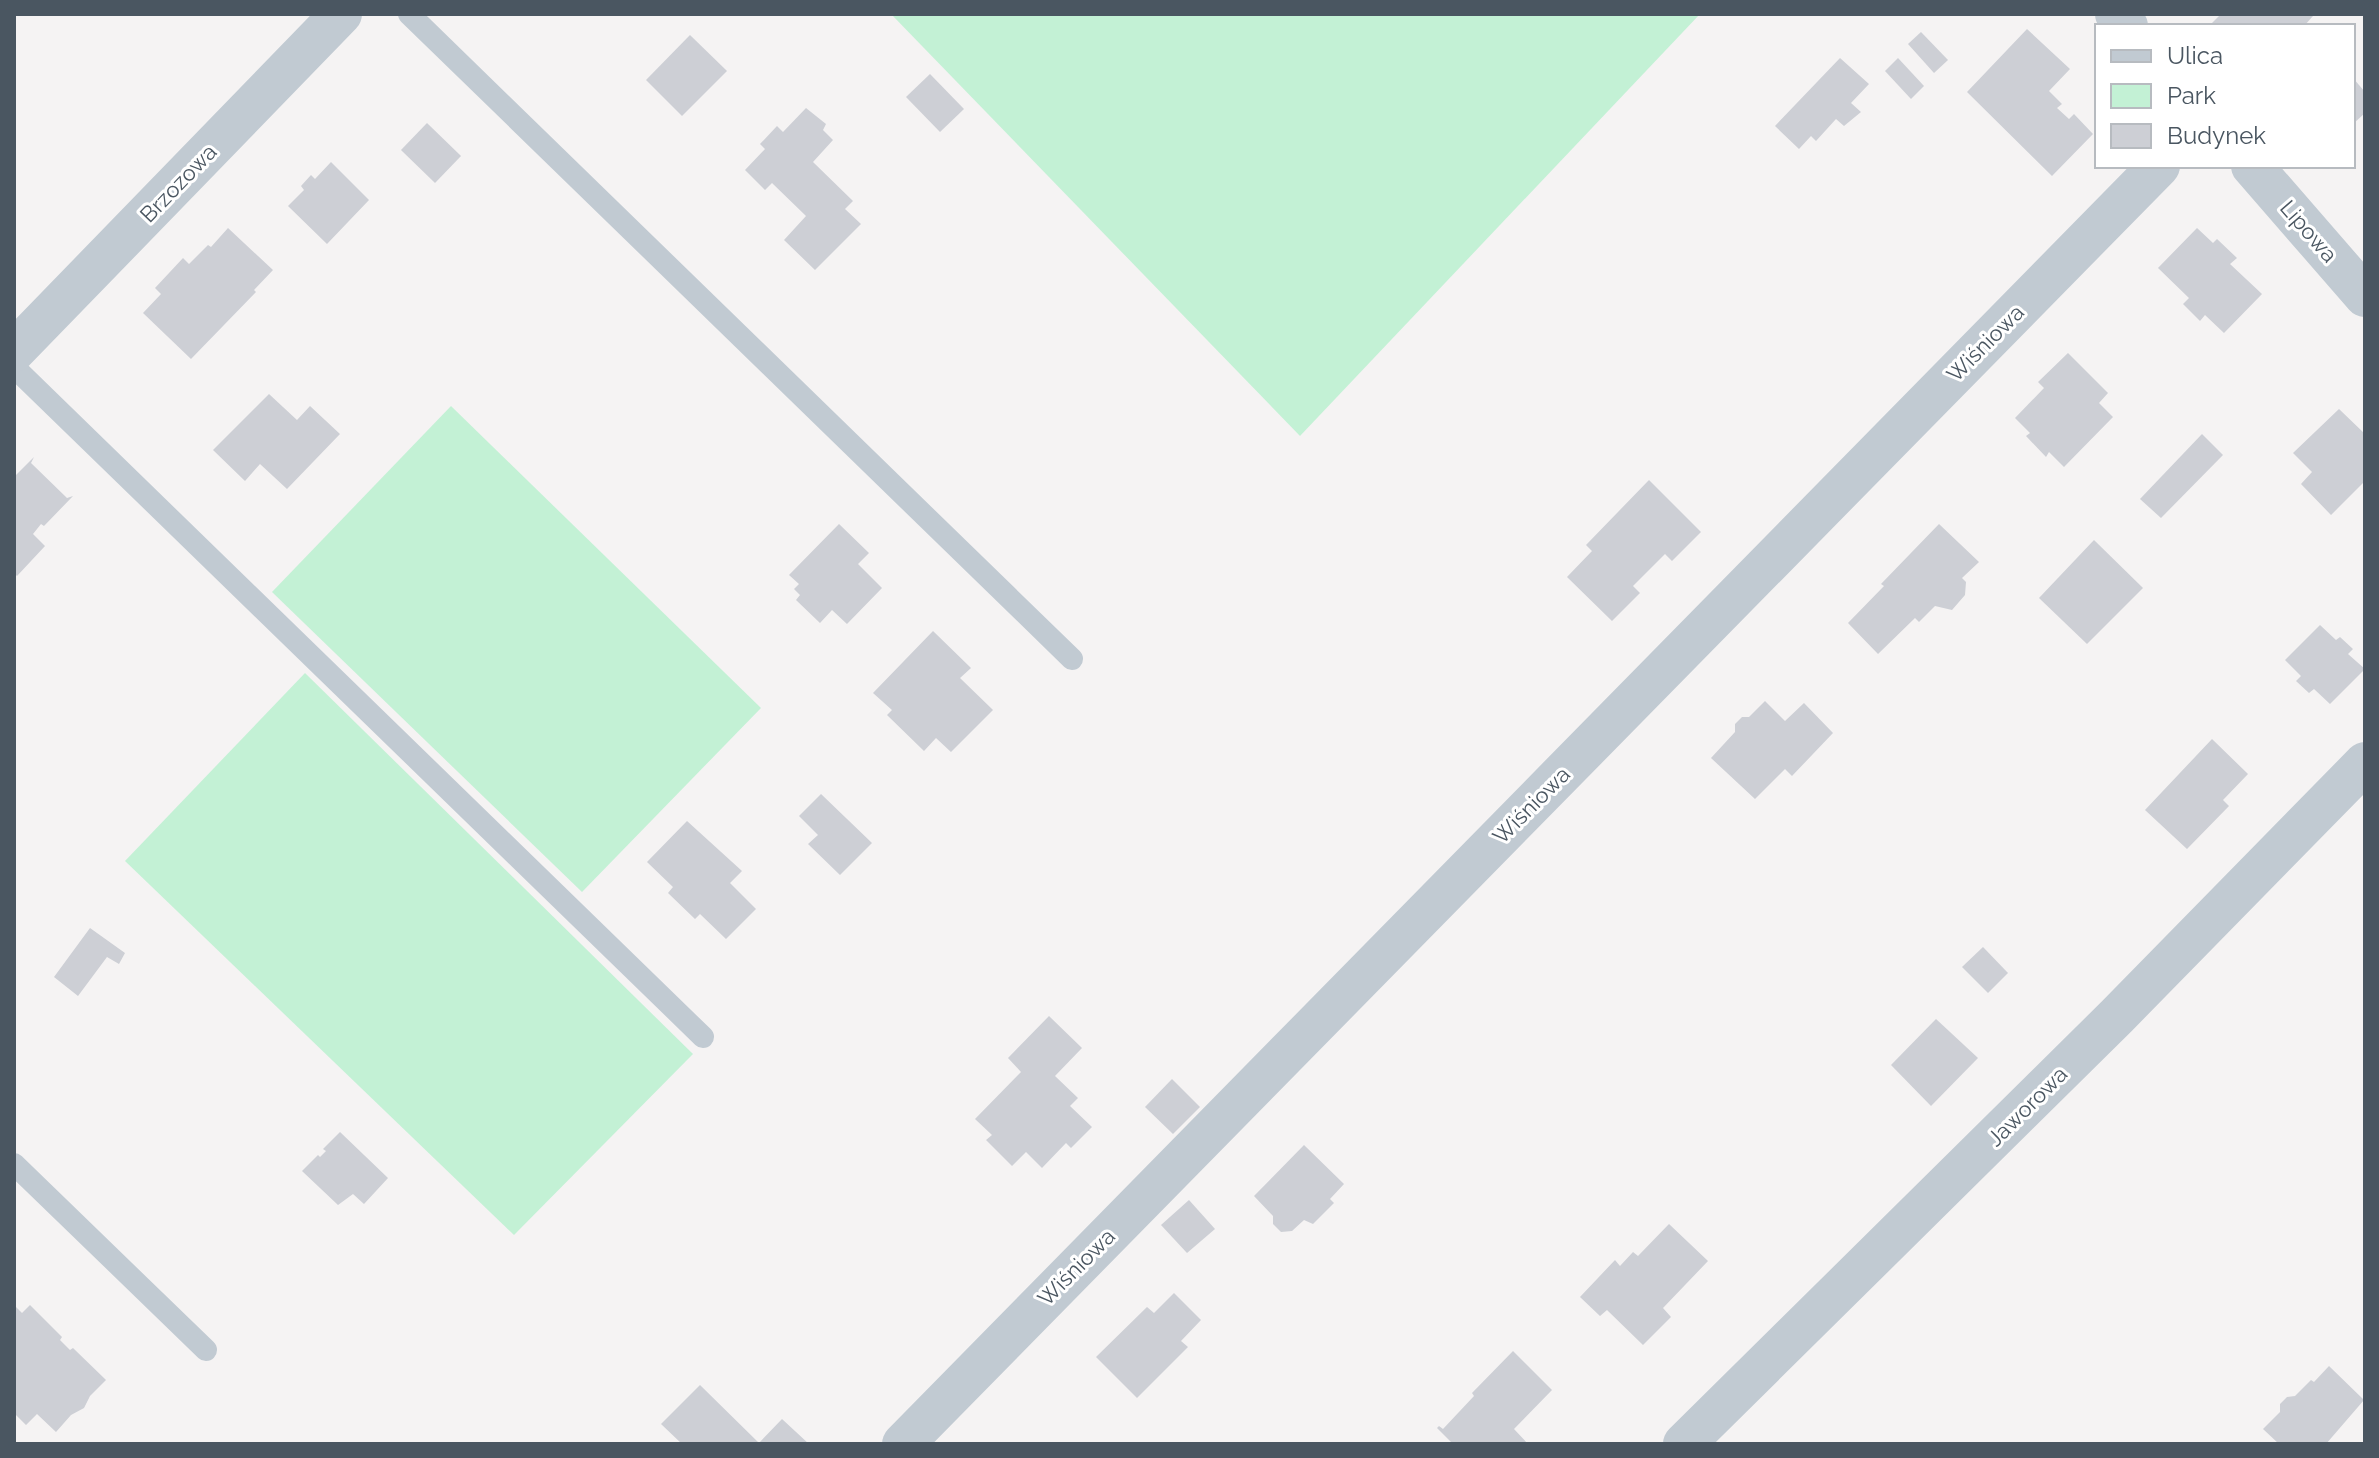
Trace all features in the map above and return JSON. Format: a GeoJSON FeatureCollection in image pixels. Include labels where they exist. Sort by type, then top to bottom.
{"type":"FeatureCollection","features":[{"type":"Feature","properties":{"kind":"street","name":"Brzozowa"},"geometry":{"type":"LineString","coordinates":[[14,351],[341,14]]}},
{"type":"Feature","properties":{"kind":"street","name":"Wiśniowa"},"geometry":{"type":"LineString","coordinates":[[903,1444],[2157,168]]}},
{"type":"Feature","properties":{"kind":"street","name":"Lipowa"},"geometry":{"type":"LineString","coordinates":[[2254,168],[2365,296]]}},
{"type":"Feature","properties":{"kind":"street","name":"Jaworowa"},"geometry":{"type":"LineString","coordinates":[[1684,1444],[2117,1016],[2365,763]]}},
{"type":"Feature","properties":{"kind":"lane"},"geometry":{"type":"LineString","coordinates":[[409,14],[1072,659]]}},
{"type":"Feature","properties":{"kind":"lane"},"geometry":{"type":"LineString","coordinates":[[14,367],[703,1037]]}},
{"type":"Feature","properties":{"kind":"lane"},"geometry":{"type":"LineString","coordinates":[[14,1164],[206,1350]]}},
{"type":"Feature","properties":{"kind":"green space"},"geometry":{"type":"Polygon","coordinates":[[[891,14],[1700,14],[1300,436],[891,14]]]}},
{"type":"Feature","properties":{"kind":"green space"},"geometry":{"type":"Polygon","coordinates":[[[451,406],[761,708],[582,892],[272,592],[451,406]]]}},
{"type":"Feature","properties":{"kind":"green space"},"geometry":{"type":"Polygon","coordinates":[[[305,673],[693,1054],[514,1235],[125,861],[305,673]]]}},
{"type":"Feature","properties":{"kind":"building"},"geometry":{"type":"Polygon","coordinates":[[[2221,14],[2313,16],[2306,24],[2211,24],[2221,14]]]}},
{"type":"Feature","properties":{"kind":"building"},"geometry":{"type":"Polygon","coordinates":[[[2027,29],[2070,69],[2049,91],[2062,104],[2057,108],[2069,119],[2074,114],[2093,134],[2052,176],[1967,92],[2027,29]]]}},
{"type":"Feature","properties":{"kind":"building"},"geometry":{"type":"Polygon","coordinates":[[[1921,32],[1948,60],[1934,73],[1908,44],[1921,32]]]}},
{"type":"Feature","properties":{"kind":"building"},"geometry":{"type":"Polygon","coordinates":[[[690,35],[727,71],[682,116],[646,80],[690,35]]]}},
{"type":"Feature","properties":{"kind":"building"},"geometry":{"type":"Polygon","coordinates":[[[1840,58],[1869,84],[1851,103],[1861,112],[1844,126],[1836,119],[1816,141],[1811,136],[1799,149],[1775,126],[1840,58]]]}},
{"type":"Feature","properties":{"kind":"building"},"geometry":{"type":"Polygon","coordinates":[[[1898,58],[1924,86],[1911,99],[1885,71],[1898,58]]]}},
{"type":"Feature","properties":{"kind":"building"},"geometry":{"type":"Polygon","coordinates":[[[930,74],[964,109],[940,132],[906,97],[930,74]]]}},
{"type":"Feature","properties":{"kind":"building"},"geometry":{"type":"Polygon","coordinates":[[[2355,80],[2365,92],[2365,113],[2355,122],[2355,80]]]}},
{"type":"Feature","properties":{"kind":"building"},"geometry":{"type":"Polygon","coordinates":[[[806,108],[826,124],[823,130],[833,140],[813,162],[853,201],[845,209],[861,224],[815,270],[784,240],[806,216],[772,183],[765,190],[745,170],[765,149],[760,144],[777,126],[783,132],[806,108]]]}},
{"type":"Feature","properties":{"kind":"building"},"geometry":{"type":"Polygon","coordinates":[[[427,123],[461,156],[435,183],[401,150],[427,123]]]}},
{"type":"Feature","properties":{"kind":"building"},"geometry":{"type":"Polygon","coordinates":[[[331,162],[369,200],[327,244],[288,206],[304,190],[301,186],[311,175],[315,179],[331,162]]]}},
{"type":"Feature","properties":{"kind":"building"},"geometry":{"type":"Polygon","coordinates":[[[228,228],[273,270],[254,290],[256,292],[191,359],[143,313],[161,294],[155,288],[183,258],[189,264],[208,245],[211,247],[228,228]]]}},
{"type":"Feature","properties":{"kind":"building"},"geometry":{"type":"Polygon","coordinates":[[[2197,228],[2213,243],[2217,239],[2237,258],[2230,264],[2262,294],[2224,333],[2205,315],[2200,321],[2183,304],[2189,298],[2158,268],[2197,228]]]}},
{"type":"Feature","properties":{"kind":"building"},"geometry":{"type":"Polygon","coordinates":[[[2068,353],[2108,393],[2099,403],[2113,417],[2064,467],[2049,452],[2046,457],[2026,436],[2030,433],[2015,418],[2044,388],[2038,382],[2068,353]]]}},
{"type":"Feature","properties":{"kind":"building"},"geometry":{"type":"Polygon","coordinates":[[[269,394],[297,420],[310,406],[340,434],[287,489],[260,464],[245,481],[213,450],[269,394]]]}},
{"type":"Feature","properties":{"kind":"building"},"geometry":{"type":"Polygon","coordinates":[[[2339,409],[2365,434],[2365,481],[2331,515],[2301,484],[2312,472],[2293,453],[2339,409]]]}},
{"type":"Feature","properties":{"kind":"building"},"geometry":{"type":"Polygon","coordinates":[[[2202,434],[2223,455],[2161,518],[2140,499],[2202,434]]]}},
{"type":"Feature","properties":{"kind":"building"},"geometry":{"type":"Polygon","coordinates":[[[34,457],[31,463],[67,498],[73,496],[33,534],[45,546],[17,576],[14,573],[14,477],[34,457]]]}},
{"type":"Feature","properties":{"kind":"building"},"geometry":{"type":"Polygon","coordinates":[[[1649,480],[1701,532],[1672,561],[1665,554],[1633,586],[1640,593],[1612,621],[1567,577],[1592,551],[1586,545],[1649,480]]]}},
{"type":"Feature","properties":{"kind":"building"},"geometry":{"type":"Polygon","coordinates":[[[839,524],[869,553],[858,564],[882,588],[847,624],[832,610],[820,623],[796,600],[800,595],[794,589],[799,584],[789,575],[839,524]]]}},
{"type":"Feature","properties":{"kind":"building"},"geometry":{"type":"Polygon","coordinates":[[[1939,524],[1979,562],[1962,578],[1966,582],[1965,595],[1952,610],[1935,606],[1919,622],[1915,618],[1878,654],[1848,623],[1939,524]]]}},
{"type":"Feature","properties":{"kind":"building"},"geometry":{"type":"Polygon","coordinates":[[[2094,540],[2143,588],[2087,644],[2039,598],[2094,540]]]}},
{"type":"Feature","properties":{"kind":"building"},"geometry":{"type":"Polygon","coordinates":[[[2320,625],[2336,640],[2340,637],[2353,649],[2348,654],[2365,669],[2330,704],[2314,689],[2309,693],[2296,681],[2301,676],[2285,660],[2320,625]]]}},
{"type":"Feature","properties":{"kind":"building"},"geometry":{"type":"Polygon","coordinates":[[[933,631],[971,668],[960,678],[993,710],[951,752],[936,738],[924,751],[887,715],[892,710],[873,693],[933,631]]]}},
{"type":"Feature","properties":{"kind":"building"},"geometry":{"type":"Polygon","coordinates":[[[1765,701],[1785,721],[1804,703],[1833,733],[1792,776],[1785,769],[1755,799],[1711,758],[1735,732],[1735,724],[1742,717],[1749,717],[1765,701]]]}},
{"type":"Feature","properties":{"kind":"building"},"geometry":{"type":"Polygon","coordinates":[[[2212,739],[2248,774],[2223,800],[2229,806],[2187,849],[2145,810],[2212,739]]]}},
{"type":"Feature","properties":{"kind":"building"},"geometry":{"type":"Polygon","coordinates":[[[821,794],[872,843],[840,875],[808,844],[818,835],[799,816],[821,794]]]}},
{"type":"Feature","properties":{"kind":"building"},"geometry":{"type":"Polygon","coordinates":[[[687,821],[742,871],[730,883],[756,909],[726,939],[700,914],[695,919],[668,893],[673,887],[647,862],[687,821]]]}},
{"type":"Feature","properties":{"kind":"building"},"geometry":{"type":"Polygon","coordinates":[[[90,928],[125,953],[119,964],[107,957],[78,996],[54,977],[90,928]]]}},
{"type":"Feature","properties":{"kind":"building"},"geometry":{"type":"Polygon","coordinates":[[[1983,947],[2008,973],[1988,993],[1962,967],[1983,947]]]}},
{"type":"Feature","properties":{"kind":"building"},"geometry":{"type":"Polygon","coordinates":[[[1049,1016],[1082,1048],[1055,1076],[1078,1098],[1070,1106],[1092,1127],[1071,1148],[1066,1143],[1042,1168],[1026,1152],[1012,1166],[986,1140],[992,1135],[975,1119],[1021,1072],[1008,1058],[1049,1016]]]}},
{"type":"Feature","properties":{"kind":"building"},"geometry":{"type":"Polygon","coordinates":[[[1936,1019],[1978,1058],[1931,1106],[1891,1065],[1936,1019]]]}},
{"type":"Feature","properties":{"kind":"building"},"geometry":{"type":"Polygon","coordinates":[[[1172,1079],[1200,1107],[1173,1134],[1145,1107],[1172,1079]]]}},
{"type":"Feature","properties":{"kind":"building"},"geometry":{"type":"Polygon","coordinates":[[[340,1132],[388,1178],[364,1204],[353,1194],[338,1205],[302,1171],[326,1151],[323,1149],[340,1132]]]}},
{"type":"Feature","properties":{"kind":"building"},"geometry":{"type":"Polygon","coordinates":[[[1304,1145],[1344,1184],[1330,1199],[1334,1203],[1313,1224],[1304,1220],[1292,1231],[1281,1232],[1273,1224],[1273,1216],[1254,1196],[1304,1145]]]}},
{"type":"Feature","properties":{"kind":"building"},"geometry":{"type":"Polygon","coordinates":[[[1189,1200],[1215,1229],[1187,1253],[1161,1225],[1189,1200]]]}},
{"type":"Feature","properties":{"kind":"building"},"geometry":{"type":"Polygon","coordinates":[[[1669,1224],[1708,1261],[1663,1308],[1671,1317],[1643,1345],[1607,1310],[1600,1316],[1580,1297],[1615,1260],[1620,1266],[1633,1252],[1638,1256],[1669,1224]]]}},
{"type":"Feature","properties":{"kind":"building"},"geometry":{"type":"Polygon","coordinates":[[[1174,1293],[1201,1320],[1181,1341],[1188,1347],[1137,1398],[1096,1357],[1147,1307],[1154,1313],[1174,1293]]]}},
{"type":"Feature","properties":{"kind":"building"},"geometry":{"type":"Polygon","coordinates":[[[14,1305],[22,1313],[30,1305],[62,1337],[60,1340],[70,1350],[73,1348],[106,1380],[90,1396],[84,1408],[71,1415],[56,1432],[37,1414],[26,1425],[14,1413],[14,1305]]]}},
{"type":"Feature","properties":{"kind":"building"},"geometry":{"type":"Polygon","coordinates":[[[1513,1351],[1552,1390],[1514,1429],[1528,1444],[1453,1444],[1437,1428],[1443,1429],[1474,1396],[1472,1393],[1513,1351]]]}},
{"type":"Feature","properties":{"kind":"building"},"geometry":{"type":"Polygon","coordinates":[[[2329,1366],[2364,1400],[2326,1444],[2279,1444],[2263,1429],[2280,1412],[2280,1404],[2287,1397],[2295,1396],[2311,1380],[2314,1382],[2329,1366]]]}},
{"type":"Feature","properties":{"kind":"building"},"geometry":{"type":"Polygon","coordinates":[[[700,1385],[759,1443],[782,1419],[809,1444],[682,1444],[661,1424],[700,1385]]]}}]}
